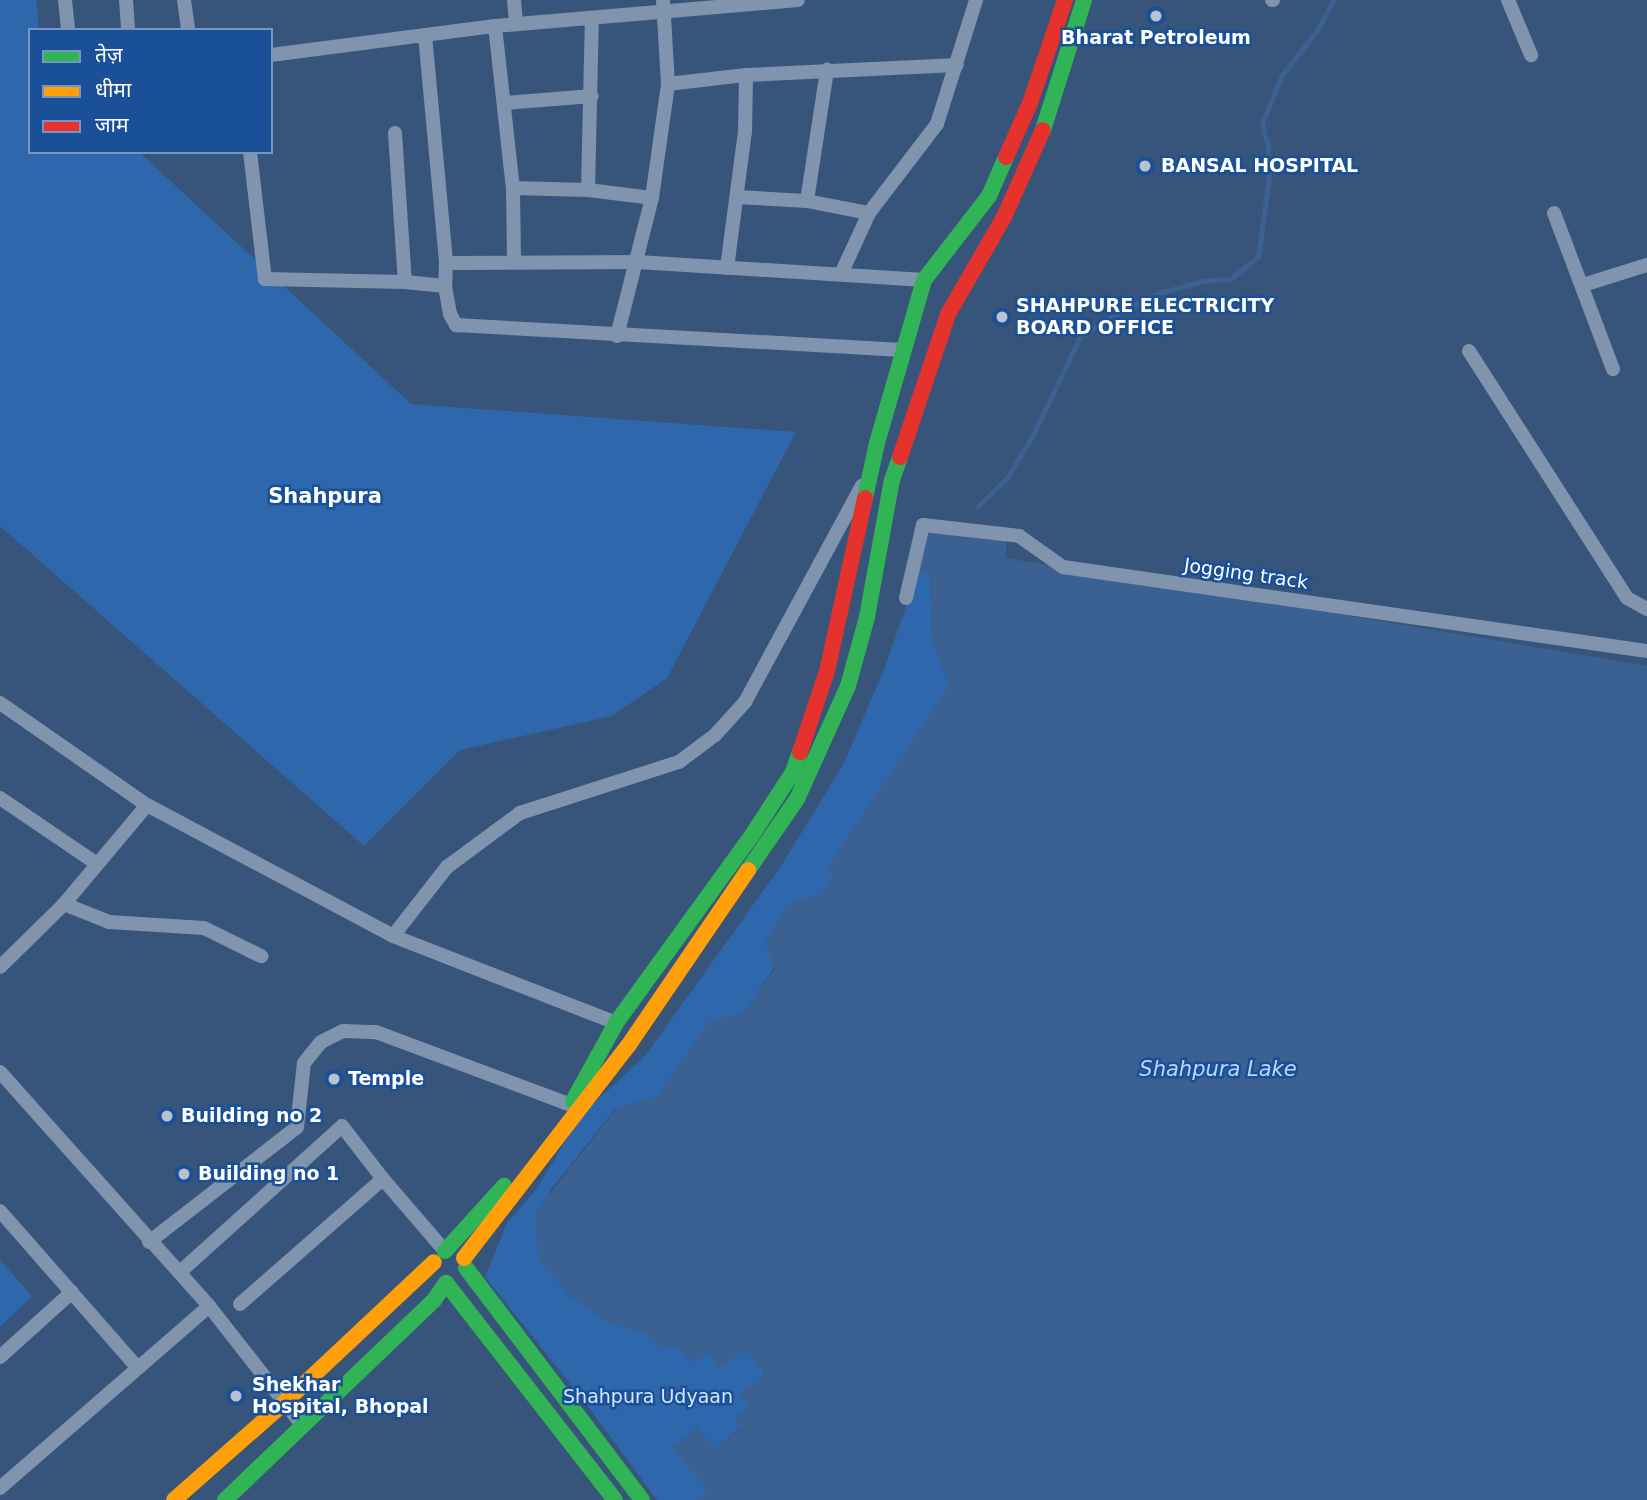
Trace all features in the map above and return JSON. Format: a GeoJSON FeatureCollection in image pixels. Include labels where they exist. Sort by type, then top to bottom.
{"type":"FeatureCollection","features":[{"type":"Feature","properties":{"kind":"street"},"geometry":{"type":"LineString","coordinates":[[65,0],[68,28]]}},
{"type":"Feature","properties":{"kind":"street"},"geometry":{"type":"LineString","coordinates":[[126,0],[128,28]]}},
{"type":"Feature","properties":{"kind":"street"},"geometry":{"type":"LineString","coordinates":[[184,0],[188,28]]}},
{"type":"Feature","properties":{"kind":"street"},"geometry":{"type":"LineString","coordinates":[[514,0],[516,24]]}},
{"type":"Feature","properties":{"kind":"street"},"geometry":{"type":"LineString","coordinates":[[273,55],[495,26],[592,18],[664,5],[799,0]]}},
{"type":"Feature","properties":{"kind":"street"},"geometry":{"type":"LineString","coordinates":[[841,274],[869,214],[937,124],[976,0]]}},
{"type":"Feature","properties":{"kind":"street"},"geometry":{"type":"LineString","coordinates":[[174,1500],[285,1402],[439,1256],[511,1179],[571,1105],[616,1023],[752,835],[793,772],[827,671],[873,466],[902,350],[924,280],[989,197],[1030,103],[1064,0]]}},
{"type":"Feature","properties":{"kind":"street"},"geometry":{"type":"LineString","coordinates":[[225,1500],[434,1300],[446,1283],[457,1282],[465,1263],[628,1046],[797,799],[848,686],[867,617],[892,480],[948,314],[1004,216],[1048,118],[1084,0]]}},
{"type":"Feature","properties":{"kind":"street"},"geometry":{"type":"LineString","coordinates":[[1508,0],[1531,54]]}},
{"type":"Feature","properties":{"kind":"street"},"geometry":{"type":"LineString","coordinates":[[617,336],[638,262],[652,198],[668,84],[664,5]]}},
{"type":"Feature","properties":{"kind":"street"},"geometry":{"type":"LineString","coordinates":[[588,190],[592,18]]}},
{"type":"Feature","properties":{"kind":"street"},"geometry":{"type":"LineString","coordinates":[[495,26],[513,188],[514,260]]}},
{"type":"Feature","properties":{"kind":"street"},"geometry":{"type":"LineString","coordinates":[[425,35],[446,262],[445,286],[450,314],[456,325],[902,350]]}},
{"type":"Feature","properties":{"kind":"street"},"geometry":{"type":"LineString","coordinates":[[668,84],[746,75],[957,65]]}},
{"type":"Feature","properties":{"kind":"street"},"geometry":{"type":"LineString","coordinates":[[807,201],[827,70]]}},
{"type":"Feature","properties":{"kind":"street"},"geometry":{"type":"LineString","coordinates":[[727,268],[745,132],[746,75]]}},
{"type":"Feature","properties":{"kind":"street"},"geometry":{"type":"LineString","coordinates":[[505,103],[592,96]]}},
{"type":"Feature","properties":{"kind":"street"},"geometry":{"type":"LineString","coordinates":[[395,133],[405,282]]}},
{"type":"Feature","properties":{"kind":"street"},"geometry":{"type":"LineString","coordinates":[[250,154],[265,279],[405,282],[445,286]]}},
{"type":"Feature","properties":{"kind":"street"},"geometry":{"type":"LineString","coordinates":[[513,188],[588,190],[652,198]]}},
{"type":"Feature","properties":{"kind":"street"},"geometry":{"type":"LineString","coordinates":[[737,197],[807,201],[869,214]]}},
{"type":"Feature","properties":{"kind":"street"},"geometry":{"type":"LineString","coordinates":[[1554,213],[1613,369]]}},
{"type":"Feature","properties":{"kind":"street"},"geometry":{"type":"LineString","coordinates":[[446,262],[638,262],[924,280]]}},
{"type":"Feature","properties":{"kind":"street"},"geometry":{"type":"LineString","coordinates":[[1583,285],[1647,265]]}},
{"type":"Feature","properties":{"kind":"street"},"geometry":{"type":"LineString","coordinates":[[1469,351],[1627,598],[1647,609]]}},
{"type":"Feature","properties":{"kind":"street"},"geometry":{"type":"LineString","coordinates":[[873,466],[892,480]]}},
{"type":"Feature","properties":{"kind":"street"},"geometry":{"type":"LineString","coordinates":[[393,936],[447,867],[520,813],[679,762],[715,735],[745,702],[873,466]]}},
{"type":"Feature","properties":{"kind":"street","name":"Jogging track"},"geometry":{"type":"LineString","coordinates":[[906,598],[920,527],[923,525],[1020,536],[1063,567],[1647,651]]}},
{"type":"Feature","properties":{"kind":"street"},"geometry":{"type":"LineString","coordinates":[[0,703],[147,805],[393,936],[616,1023]]}},
{"type":"Feature","properties":{"kind":"street"},"geometry":{"type":"LineString","coordinates":[[0,798],[97,864]]}},
{"type":"Feature","properties":{"kind":"street"},"geometry":{"type":"LineString","coordinates":[[0,967],[64,904],[147,805]]}},
{"type":"Feature","properties":{"kind":"street"},"geometry":{"type":"LineString","coordinates":[[64,904],[109,922],[204,928],[261,956]]}},
{"type":"Feature","properties":{"kind":"street"},"geometry":{"type":"LineString","coordinates":[[149,1242],[297,1127],[304,1063],[321,1042],[343,1031],[376,1032],[571,1105]]}},
{"type":"Feature","properties":{"kind":"street"},"geometry":{"type":"LineString","coordinates":[[0,1072],[149,1242],[180,1272],[303,1426]]}},
{"type":"Feature","properties":{"kind":"street"},"geometry":{"type":"LineString","coordinates":[[180,1272],[342,1126],[439,1256],[435,1273],[446,1283],[615,1500]]}},
{"type":"Feature","properties":{"kind":"street"},"geometry":{"type":"LineString","coordinates":[[240,1304],[383,1179]]}},
{"type":"Feature","properties":{"kind":"street"},"geometry":{"type":"LineString","coordinates":[[0,1211],[138,1368]]}},
{"type":"Feature","properties":{"kind":"street"},"geometry":{"type":"LineString","coordinates":[[439,1256],[456,1251],[642,1500]]}},
{"type":"Feature","properties":{"kind":"street"},"geometry":{"type":"LineString","coordinates":[[0,1357],[72,1292]]}},
{"type":"Feature","properties":{"kind":"street"},"geometry":{"type":"LineString","coordinates":[[0,1488],[209,1306]]}},
{"type":"Feature","properties":{"kind":"green space"},"geometry":{"type":"Polygon","coordinates":[[[0,0],[36,0],[39,28],[28,28],[28,154],[141,154],[411,404],[796,432],[667,678],[612,716],[460,750],[364,846],[0,526],[0,0]]]}},
{"type":"Feature","properties":{"kind":"green space","name":"Shahpura Udyaan"},"geometry":{"type":"Polygon","coordinates":[[[930,571],[932,641],[950,686],[827,870],[835,875],[745,1012],[709,1023],[657,1097],[615,1109],[549,1192],[538,1257],[570,1296],[607,1321],[650,1335],[662,1346],[708,1352],[719,1367],[747,1348],[766,1375],[742,1427],[713,1450],[697,1427],[708,1490],[697,1500],[657,1500],[584,1401],[485,1277],[507,1223],[536,1190],[581,1115],[645,1056],[781,866],[844,763],[885,667],[917,575],[930,571]]]}},
{"type":"Feature","properties":{"kind":"green space"},"geometry":{"type":"Polygon","coordinates":[[[0,1260],[32,1296],[0,1327],[0,1260]]]}},
{"type":"Feature","properties":{"kind":"water","name":"Shahpura Lake"},"geometry":{"type":"Polygon","coordinates":[[[927,531],[1006,538],[1006,558],[1647,666],[1647,1500],[697,1500],[708,1490],[672,1447],[697,1427],[714,1449],[742,1428],[734,1418],[749,1406],[740,1394],[766,1374],[747,1348],[719,1367],[708,1352],[692,1363],[680,1349],[662,1347],[650,1335],[607,1321],[569,1296],[538,1257],[535,1213],[616,1109],[657,1097],[709,1023],[745,1011],[775,969],[765,942],[788,905],[816,894],[821,897],[835,875],[827,870],[950,686],[932,641],[930,571],[917,575],[927,531]]]}},
{"type":"Feature","properties":{"kind":"waterway"},"geometry":{"type":"LineString","coordinates":[[977,507],[1007,478],[1031,439],[1080,337],[1118,313],[1159,293],[1203,281],[1230,279],[1258,257],[1269,179],[1268,147],[1262,124],[1282,75],[1316,32],[1334,0]]}},
{"type":"Feature","properties":{"kind":"traffic: fast"},"geometry":{"type":"LineString","coordinates":[[1043,130],[1084,0]]}},
{"type":"Feature","properties":{"kind":"traffic: fast"},"geometry":{"type":"LineString","coordinates":[[865,498],[877,443],[924,280],[989,196],[1006,157]]}},
{"type":"Feature","properties":{"kind":"traffic: fast"},"geometry":{"type":"LineString","coordinates":[[748,870],[797,799],[848,686],[867,617],[892,480],[900,457]]}},
{"type":"Feature","properties":{"kind":"traffic: fast"},"geometry":{"type":"LineString","coordinates":[[573,1101],[616,1023],[752,835],[793,772],[800,752]]}},
{"type":"Feature","properties":{"kind":"traffic: fast"},"geometry":{"type":"LineString","coordinates":[[445,1251],[504,1186]]}},
{"type":"Feature","properties":{"kind":"traffic: fast"},"geometry":{"type":"LineString","coordinates":[[466,1268],[642,1500]]}},
{"type":"Feature","properties":{"kind":"traffic: fast"},"geometry":{"type":"LineString","coordinates":[[225,1500],[434,1300],[446,1283],[615,1500]]}},
{"type":"Feature","properties":{"kind":"traffic: slow"},"geometry":{"type":"LineString","coordinates":[[464,1258],[628,1046],[748,870]]}},
{"type":"Feature","properties":{"kind":"traffic: slow"},"geometry":{"type":"LineString","coordinates":[[174,1500],[285,1402],[434,1262]]}},
{"type":"Feature","properties":{"kind":"traffic: jam"},"geometry":{"type":"LineString","coordinates":[[1006,157],[1030,103],[1065,0]]}},
{"type":"Feature","properties":{"kind":"traffic: jam"},"geometry":{"type":"LineString","coordinates":[[900,457],[948,314],[1004,217],[1043,130]]}},
{"type":"Feature","properties":{"kind":"traffic: jam"},"geometry":{"type":"LineString","coordinates":[[800,752],[827,671],[865,498]]}},
{"type":"Feature","properties":{"kind":"place","name":"Bharat Petroleum"},"geometry":{"type":"Point","coordinates":[1156,16]}},
{"type":"Feature","properties":{"kind":"place","name":"BANSAL HOSPITAL"},"geometry":{"type":"Point","coordinates":[1145,166]}},
{"type":"Feature","properties":{"kind":"place","name":"SHAHPURE ELECTRICITY BOARD OFFICE"},"geometry":{"type":"Point","coordinates":[1002,317]}},
{"type":"Feature","properties":{"kind":"place","name":"Temple"},"geometry":{"type":"Point","coordinates":[334,1079]}},
{"type":"Feature","properties":{"kind":"place","name":"Building no 2"},"geometry":{"type":"Point","coordinates":[167,1116]}},
{"type":"Feature","properties":{"kind":"place","name":"Building no 1"},"geometry":{"type":"Point","coordinates":[184,1174]}},
{"type":"Feature","properties":{"kind":"place","name":"Shekhar Hospital, Bhopal"},"geometry":{"type":"Point","coordinates":[236,1396]}},
{"type":"Feature","properties":{"kind":"district","name":"Shahpura"},"geometry":{"type":"Point","coordinates":[325,496]}}]}
